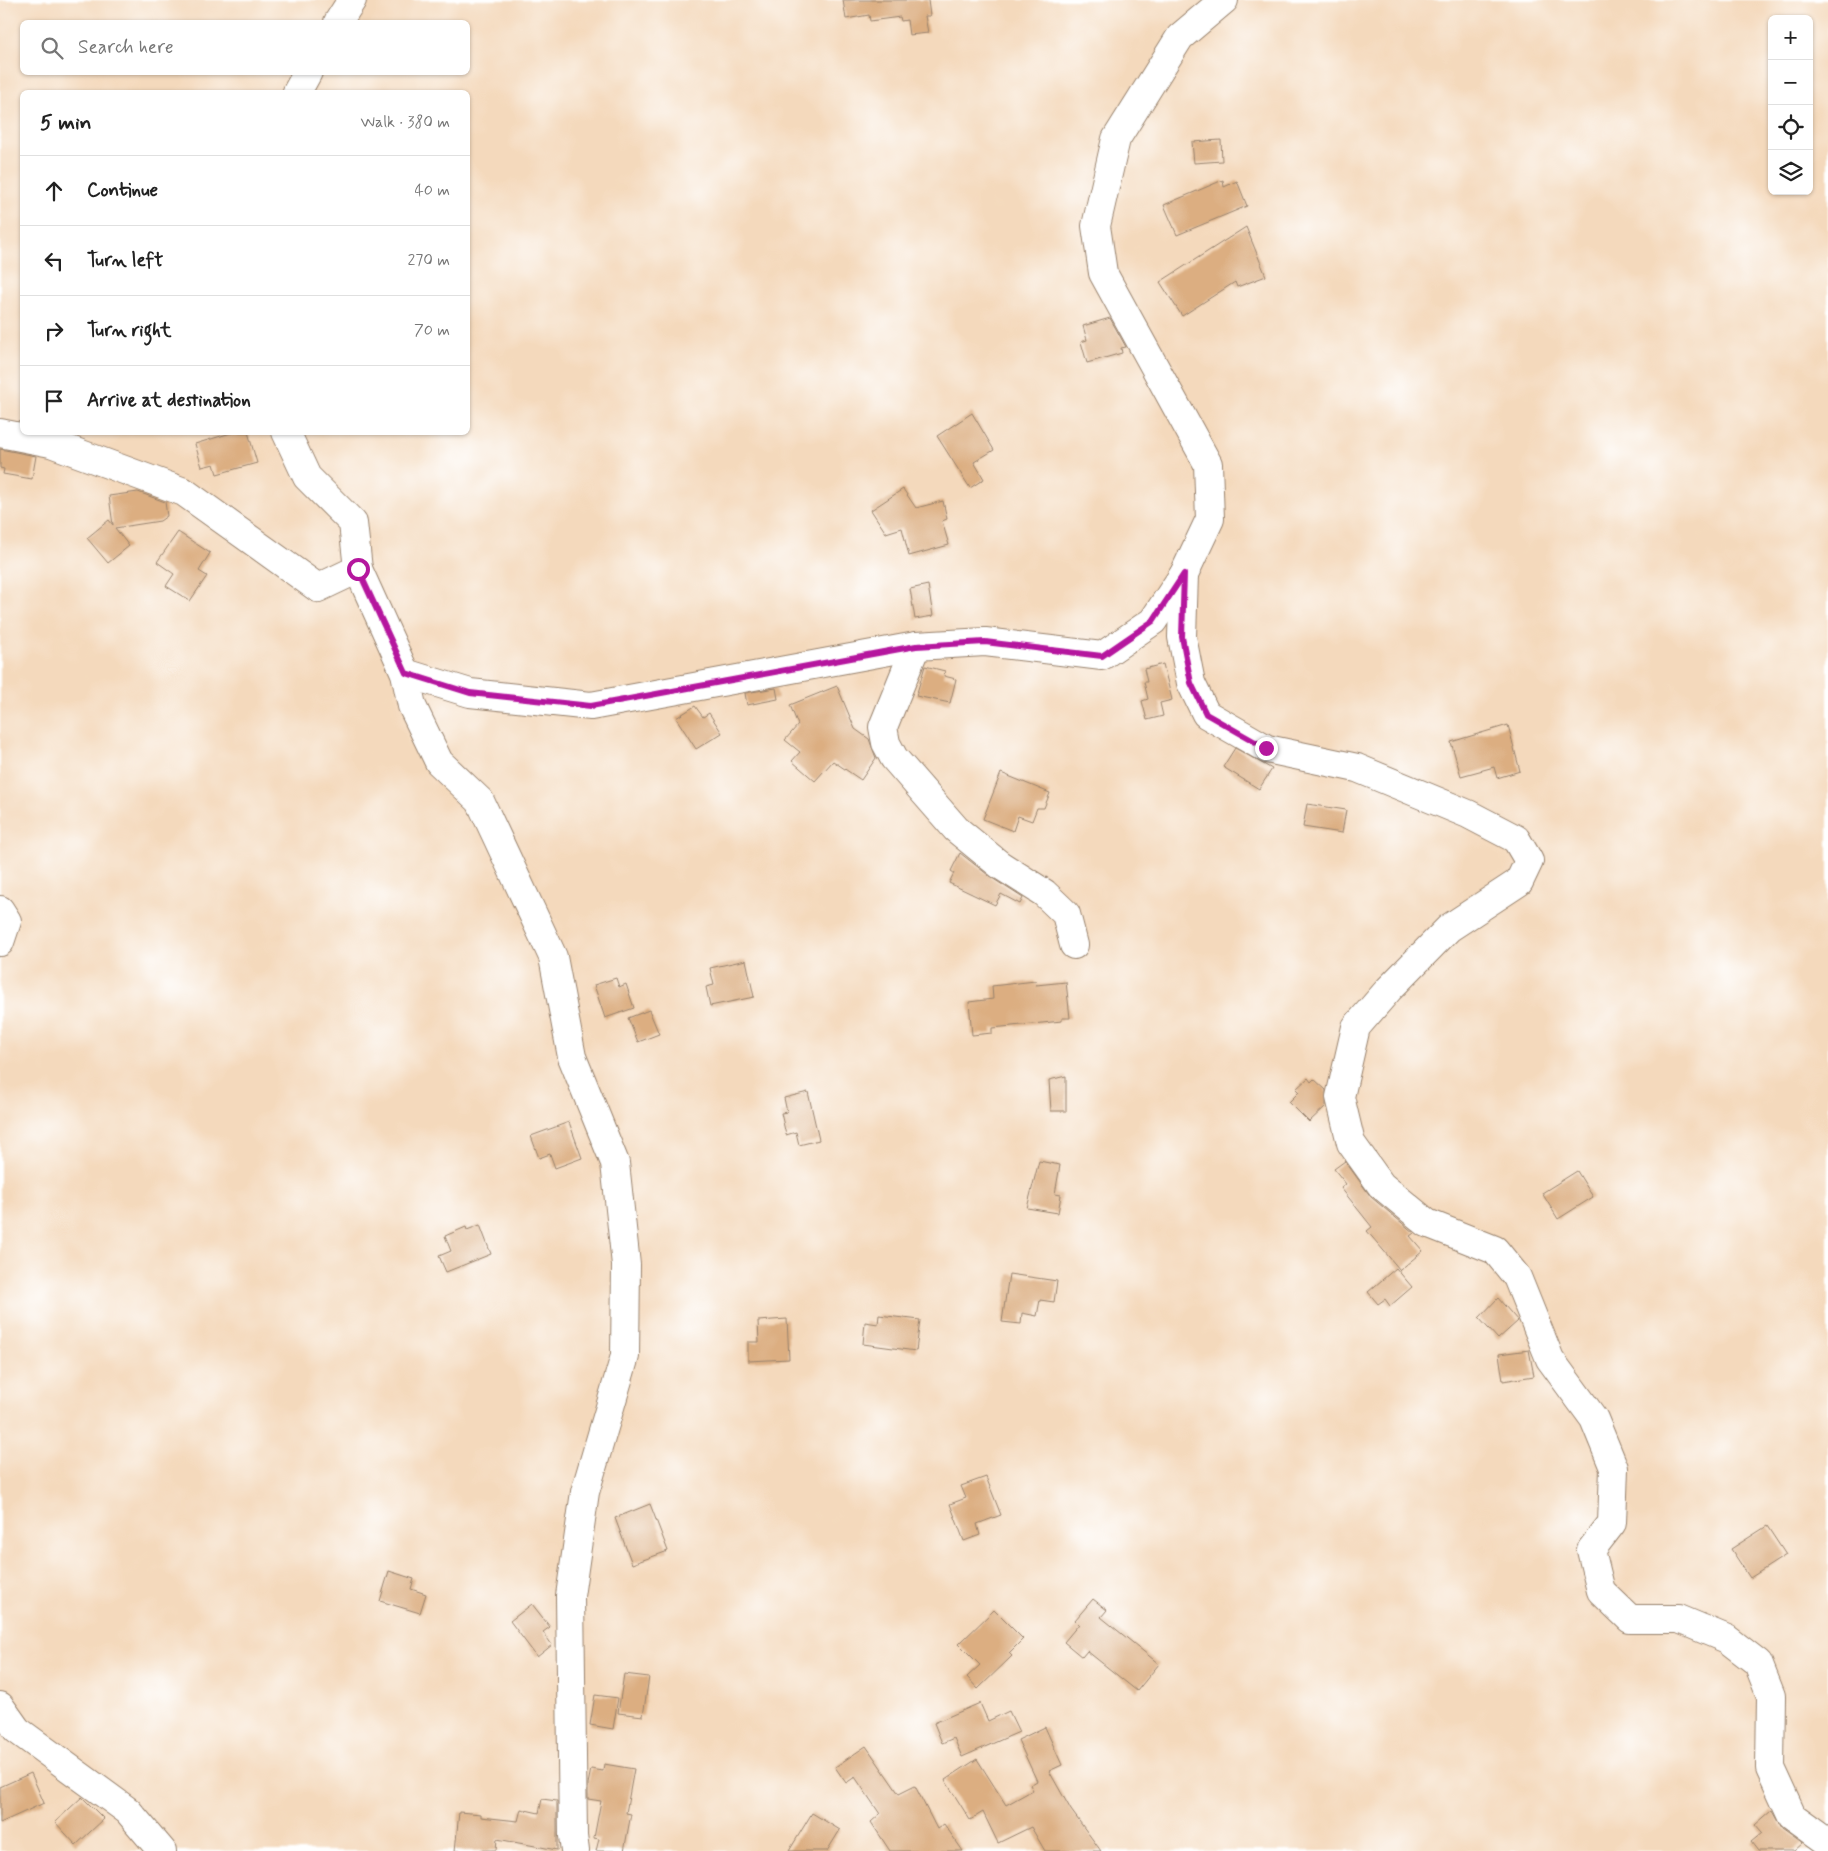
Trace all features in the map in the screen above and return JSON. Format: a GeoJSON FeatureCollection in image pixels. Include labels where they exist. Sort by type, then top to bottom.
{"type":"FeatureCollection","features":[{"type":"Feature","properties":{"kind":"street"},"geometry":{"type":"LineString","coordinates":[[339,20],[352,0]]}},
{"type":"Feature","properties":{"kind":"street"},"geometry":{"type":"LineString","coordinates":[[406,673],[470,693],[591,706],[916,646],[985,642],[1102,656],[1153,621],[1184,574],[1210,518],[1208,464],[1103,274],[1096,226],[1116,139],[1180,37],[1224,0]]}},
{"type":"Feature","properties":{"kind":"street"},"geometry":{"type":"LineString","coordinates":[[298,90],[306,75]]}},
{"type":"Feature","properties":{"kind":"street"},"geometry":{"type":"LineString","coordinates":[[0,433],[51,443],[184,492],[318,588],[358,569]]}},
{"type":"Feature","properties":{"kind":"street"},"geometry":{"type":"LineString","coordinates":[[287,435],[307,477],[353,523],[358,569],[406,673],[412,706],[439,762],[480,801],[553,957],[572,1057],[615,1163],[626,1266],[624,1356],[585,1492],[570,1596],[573,1836],[575,1851]]}},
{"type":"Feature","properties":{"kind":"street"},"geometry":{"type":"LineString","coordinates":[[1184,574],[1182,637],[1191,683],[1206,714],[1266,748],[1356,768],[1468,814],[1516,839],[1529,861],[1519,882],[1449,928],[1389,989],[1356,1027],[1340,1096],[1351,1143],[1381,1185],[1428,1223],[1495,1250],[1517,1277],[1550,1359],[1594,1419],[1614,1468],[1612,1523],[1591,1550],[1601,1591],[1630,1619],[1679,1618],[1727,1639],[1758,1663],[1772,1696],[1770,1768],[1792,1816],[1828,1842]]}},
{"type":"Feature","properties":{"kind":"street"},"geometry":{"type":"LineString","coordinates":[[916,646],[882,727],[886,744],[894,758],[956,829],[1000,865],[1044,893],[1066,914],[1074,945]]}},
{"type":"Feature","properties":{"kind":"street"},"geometry":{"type":"LineString","coordinates":[[0,910],[7,921],[0,942]]}},
{"type":"Feature","properties":{"kind":"street"},"geometry":{"type":"LineString","coordinates":[[0,1706],[17,1730],[128,1812],[162,1851]]}},
{"type":"Feature","properties":{"kind":"building"},"geometry":{"type":"Polygon","coordinates":[[[843,0],[928,0],[930,16],[925,16],[928,33],[909,35],[907,20],[901,21],[900,17],[870,21],[869,15],[846,19],[843,0]]]}},
{"type":"Feature","properties":{"kind":"building"},"geometry":{"type":"Polygon","coordinates":[[[1221,140],[1222,161],[1194,163],[1192,142],[1221,140]]]}},
{"type":"Feature","properties":{"kind":"building"},"geometry":{"type":"Polygon","coordinates":[[[1223,180],[1224,187],[1237,181],[1247,206],[1177,235],[1164,205],[1223,180]]]}},
{"type":"Feature","properties":{"kind":"building"},"geometry":{"type":"Polygon","coordinates":[[[1246,227],[1266,276],[1237,287],[1235,282],[1182,316],[1160,282],[1246,227]]]}},
{"type":"Feature","properties":{"kind":"building"},"geometry":{"type":"Polygon","coordinates":[[[1110,318],[1126,347],[1121,348],[1122,353],[1087,363],[1081,342],[1087,340],[1083,326],[1110,318]]]}},
{"type":"Feature","properties":{"kind":"building"},"geometry":{"type":"Polygon","coordinates":[[[972,413],[994,450],[974,462],[984,479],[970,488],[937,436],[972,413]]]}},
{"type":"Feature","properties":{"kind":"building"},"geometry":{"type":"Polygon","coordinates":[[[224,435],[249,435],[257,463],[217,474],[214,464],[202,467],[195,444],[224,435]]]}},
{"type":"Feature","properties":{"kind":"building"},"geometry":{"type":"Polygon","coordinates":[[[0,449],[36,456],[32,479],[3,474],[4,469],[0,468],[0,449]]]}},
{"type":"Feature","properties":{"kind":"building"},"geometry":{"type":"Polygon","coordinates":[[[903,489],[916,508],[943,501],[947,519],[942,521],[949,545],[909,556],[902,528],[886,533],[871,510],[903,489]]]}},
{"type":"Feature","properties":{"kind":"building"},"geometry":{"type":"Polygon","coordinates":[[[138,492],[165,502],[167,516],[160,521],[115,528],[129,546],[108,563],[87,538],[109,520],[113,525],[109,496],[138,492]]]}},
{"type":"Feature","properties":{"kind":"building"},"geometry":{"type":"Polygon","coordinates":[[[178,532],[210,553],[199,571],[207,576],[190,601],[166,586],[174,574],[157,562],[178,532]]]}},
{"type":"Feature","properties":{"kind":"building"},"geometry":{"type":"Polygon","coordinates":[[[928,585],[933,616],[915,619],[910,589],[928,585]]]}},
{"type":"Feature","properties":{"kind":"building"},"geometry":{"type":"Polygon","coordinates":[[[1163,664],[1172,700],[1160,703],[1163,716],[1147,720],[1142,701],[1148,699],[1144,682],[1147,682],[1144,669],[1163,664]]]}},
{"type":"Feature","properties":{"kind":"building"},"geometry":{"type":"Polygon","coordinates":[[[925,666],[945,671],[944,676],[956,679],[950,703],[916,696],[925,666]]]}},
{"type":"Feature","properties":{"kind":"building"},"geometry":{"type":"Polygon","coordinates":[[[837,686],[855,729],[869,739],[876,758],[861,780],[833,761],[815,781],[792,761],[800,752],[785,740],[798,725],[790,705],[837,686]]]}},
{"type":"Feature","properties":{"kind":"building"},"geometry":{"type":"Polygon","coordinates":[[[776,688],[778,699],[747,705],[745,693],[776,688]]]}},
{"type":"Feature","properties":{"kind":"building"},"geometry":{"type":"Polygon","coordinates":[[[695,706],[703,717],[709,713],[722,733],[696,749],[676,718],[695,706]]]}},
{"type":"Feature","properties":{"kind":"building"},"geometry":{"type":"Polygon","coordinates":[[[1508,725],[1520,771],[1497,778],[1494,767],[1461,776],[1451,742],[1508,725]]]}},
{"type":"Feature","properties":{"kind":"building"},"geometry":{"type":"Polygon","coordinates":[[[1235,748],[1272,769],[1259,789],[1223,767],[1235,748]]]}},
{"type":"Feature","properties":{"kind":"building"},"geometry":{"type":"Polygon","coordinates":[[[1001,773],[1050,793],[1044,808],[1037,808],[1032,821],[1018,816],[1013,831],[983,819],[1001,773]]]}},
{"type":"Feature","properties":{"kind":"building"},"geometry":{"type":"Polygon","coordinates":[[[1307,804],[1346,810],[1342,833],[1303,827],[1307,804]]]}},
{"type":"Feature","properties":{"kind":"building"},"geometry":{"type":"Polygon","coordinates":[[[960,853],[992,878],[1023,898],[1020,904],[1001,894],[995,905],[949,883],[954,873],[951,871],[960,853]]]}},
{"type":"Feature","properties":{"kind":"building"},"geometry":{"type":"Polygon","coordinates":[[[746,960],[754,997],[710,1006],[706,987],[714,985],[710,968],[746,960]]]}},
{"type":"Feature","properties":{"kind":"building"},"geometry":{"type":"Polygon","coordinates":[[[616,978],[619,987],[626,984],[634,1008],[605,1018],[594,985],[616,978]]]}},
{"type":"Feature","properties":{"kind":"building"},"geometry":{"type":"Polygon","coordinates":[[[1035,981],[1036,985],[1066,982],[1070,1018],[1062,1018],[1062,1021],[992,1028],[992,1033],[972,1035],[969,1002],[993,999],[992,986],[1035,981]]]}},
{"type":"Feature","properties":{"kind":"building"},"geometry":{"type":"Polygon","coordinates":[[[649,1010],[659,1034],[638,1042],[628,1018],[649,1010]]]}},
{"type":"Feature","properties":{"kind":"building"},"geometry":{"type":"Polygon","coordinates":[[[1066,1076],[1066,1111],[1051,1111],[1049,1080],[1066,1076]]]}},
{"type":"Feature","properties":{"kind":"building"},"geometry":{"type":"Polygon","coordinates":[[[1308,1078],[1311,1082],[1314,1079],[1326,1090],[1326,1106],[1309,1122],[1289,1102],[1299,1092],[1296,1089],[1308,1078]]]}},
{"type":"Feature","properties":{"kind":"building"},"geometry":{"type":"Polygon","coordinates":[[[808,1092],[819,1140],[799,1145],[796,1132],[786,1135],[781,1113],[787,1112],[784,1098],[808,1092]]]}},
{"type":"Feature","properties":{"kind":"building"},"geometry":{"type":"Polygon","coordinates":[[[569,1122],[582,1158],[555,1168],[550,1154],[539,1158],[531,1136],[569,1122]]]}},
{"type":"Feature","properties":{"kind":"building"},"geometry":{"type":"Polygon","coordinates":[[[1039,1161],[1060,1165],[1055,1194],[1061,1195],[1058,1213],[1027,1208],[1039,1161]]]}},
{"type":"Feature","properties":{"kind":"building"},"geometry":{"type":"Polygon","coordinates":[[[1345,1161],[1371,1197],[1414,1233],[1410,1236],[1423,1251],[1400,1270],[1367,1231],[1372,1227],[1341,1188],[1346,1184],[1334,1169],[1345,1161]]]}},
{"type":"Feature","properties":{"kind":"building"},"geometry":{"type":"Polygon","coordinates":[[[1577,1171],[1593,1197],[1558,1219],[1542,1193],[1577,1171]]]}},
{"type":"Feature","properties":{"kind":"building"},"geometry":{"type":"Polygon","coordinates":[[[480,1225],[491,1254],[446,1272],[439,1256],[451,1251],[445,1236],[466,1227],[467,1230],[480,1225]]]}},
{"type":"Feature","properties":{"kind":"building"},"geometry":{"type":"Polygon","coordinates":[[[1396,1268],[1412,1287],[1390,1306],[1385,1299],[1378,1304],[1368,1292],[1396,1268]]]}},
{"type":"Feature","properties":{"kind":"building"},"geometry":{"type":"Polygon","coordinates":[[[1009,1274],[1057,1281],[1054,1302],[1040,1300],[1037,1316],[1022,1313],[1021,1324],[1002,1322],[1009,1274]]]}},
{"type":"Feature","properties":{"kind":"building"},"geometry":{"type":"Polygon","coordinates":[[[1498,1298],[1518,1321],[1498,1339],[1479,1318],[1498,1298]]]}},
{"type":"Feature","properties":{"kind":"building"},"geometry":{"type":"Polygon","coordinates":[[[879,1315],[920,1320],[916,1351],[863,1344],[865,1322],[878,1324],[879,1315]]]}},
{"type":"Feature","properties":{"kind":"building"},"geometry":{"type":"Polygon","coordinates":[[[787,1319],[789,1359],[748,1361],[748,1342],[759,1342],[758,1321],[787,1319]]]}},
{"type":"Feature","properties":{"kind":"building"},"geometry":{"type":"Polygon","coordinates":[[[1529,1350],[1534,1376],[1503,1381],[1499,1354],[1529,1350]]]}},
{"type":"Feature","properties":{"kind":"building"},"geometry":{"type":"Polygon","coordinates":[[[986,1477],[1001,1515],[977,1524],[980,1535],[964,1541],[950,1504],[966,1498],[961,1486],[986,1477]]]}},
{"type":"Feature","properties":{"kind":"building"},"geometry":{"type":"Polygon","coordinates":[[[650,1504],[668,1551],[632,1564],[615,1518],[650,1504]]]}},
{"type":"Feature","properties":{"kind":"building"},"geometry":{"type":"Polygon","coordinates":[[[1767,1526],[1786,1555],[1750,1578],[1731,1549],[1767,1526]]]}},
{"type":"Feature","properties":{"kind":"building"},"geometry":{"type":"Polygon","coordinates":[[[389,1571],[414,1579],[411,1589],[426,1594],[420,1613],[380,1601],[389,1571]]]}},
{"type":"Feature","properties":{"kind":"building"},"geometry":{"type":"Polygon","coordinates":[[[1093,1599],[1107,1610],[1101,1617],[1159,1664],[1137,1691],[1087,1651],[1082,1657],[1064,1642],[1079,1624],[1075,1620],[1093,1599]]]}},
{"type":"Feature","properties":{"kind":"building"},"geometry":{"type":"Polygon","coordinates":[[[532,1604],[550,1627],[543,1632],[552,1645],[537,1657],[510,1621],[532,1604]]]}},
{"type":"Feature","properties":{"kind":"building"},"geometry":{"type":"Polygon","coordinates":[[[994,1610],[1023,1639],[1009,1653],[1012,1656],[978,1689],[967,1677],[980,1665],[959,1644],[994,1610]]]}},
{"type":"Feature","properties":{"kind":"building"},"geometry":{"type":"Polygon","coordinates":[[[624,1674],[649,1677],[643,1716],[618,1713],[624,1674]]]}},
{"type":"Feature","properties":{"kind":"building"},"geometry":{"type":"Polygon","coordinates":[[[595,1695],[618,1698],[613,1729],[590,1725],[595,1695]]]}},
{"type":"Feature","properties":{"kind":"building"},"geometry":{"type":"Polygon","coordinates":[[[980,1703],[988,1721],[1009,1711],[1019,1732],[962,1757],[954,1738],[942,1743],[934,1723],[980,1703]]]}},
{"type":"Feature","properties":{"kind":"building"},"geometry":{"type":"Polygon","coordinates":[[[1045,1727],[1062,1765],[1049,1771],[1071,1810],[1101,1851],[1045,1851],[1031,1827],[998,1843],[983,1812],[970,1820],[945,1780],[977,1759],[1006,1805],[1033,1790],[1030,1785],[1037,1781],[1018,1740],[1045,1727]]]}},
{"type":"Feature","properties":{"kind":"building"},"geometry":{"type":"Polygon","coordinates":[[[866,1746],[899,1794],[915,1786],[937,1829],[944,1824],[963,1851],[890,1851],[871,1822],[880,1814],[855,1777],[846,1783],[835,1767],[866,1746]]]}},
{"type":"Feature","properties":{"kind":"building"},"geometry":{"type":"Polygon","coordinates":[[[604,1764],[634,1769],[626,1813],[631,1814],[624,1851],[596,1851],[599,1839],[594,1838],[601,1801],[588,1799],[588,1784],[591,1769],[603,1771],[604,1764]]]}},
{"type":"Feature","properties":{"kind":"building"},"geometry":{"type":"Polygon","coordinates":[[[31,1773],[44,1803],[0,1823],[0,1787],[31,1773]]]}},
{"type":"Feature","properties":{"kind":"building"},"geometry":{"type":"Polygon","coordinates":[[[82,1797],[104,1819],[76,1845],[55,1822],[82,1797]]]}},
{"type":"Feature","properties":{"kind":"building"},"geometry":{"type":"Polygon","coordinates":[[[542,1799],[557,1801],[557,1850],[497,1839],[496,1850],[455,1851],[459,1812],[481,1814],[481,1817],[518,1821],[521,1809],[539,1813],[542,1799]]]}},
{"type":"Feature","properties":{"kind":"building"},"geometry":{"type":"Polygon","coordinates":[[[1772,1810],[1782,1828],[1803,1843],[1794,1851],[1758,1851],[1751,1842],[1762,1833],[1755,1825],[1772,1810]]]}},
{"type":"Feature","properties":{"kind":"building"},"geometry":{"type":"Polygon","coordinates":[[[812,1813],[840,1830],[827,1851],[789,1851],[812,1813]]]}},
{"type":"Feature","properties":{"kind":"route"},"geometry":{"type":"LineString","coordinates":[[358,569],[406,673],[470,693],[591,706],[694,685],[916,646],[985,642],[1102,656],[1153,621],[1184,574],[1182,637],[1191,683],[1206,714],[1266,748]]}}]}
